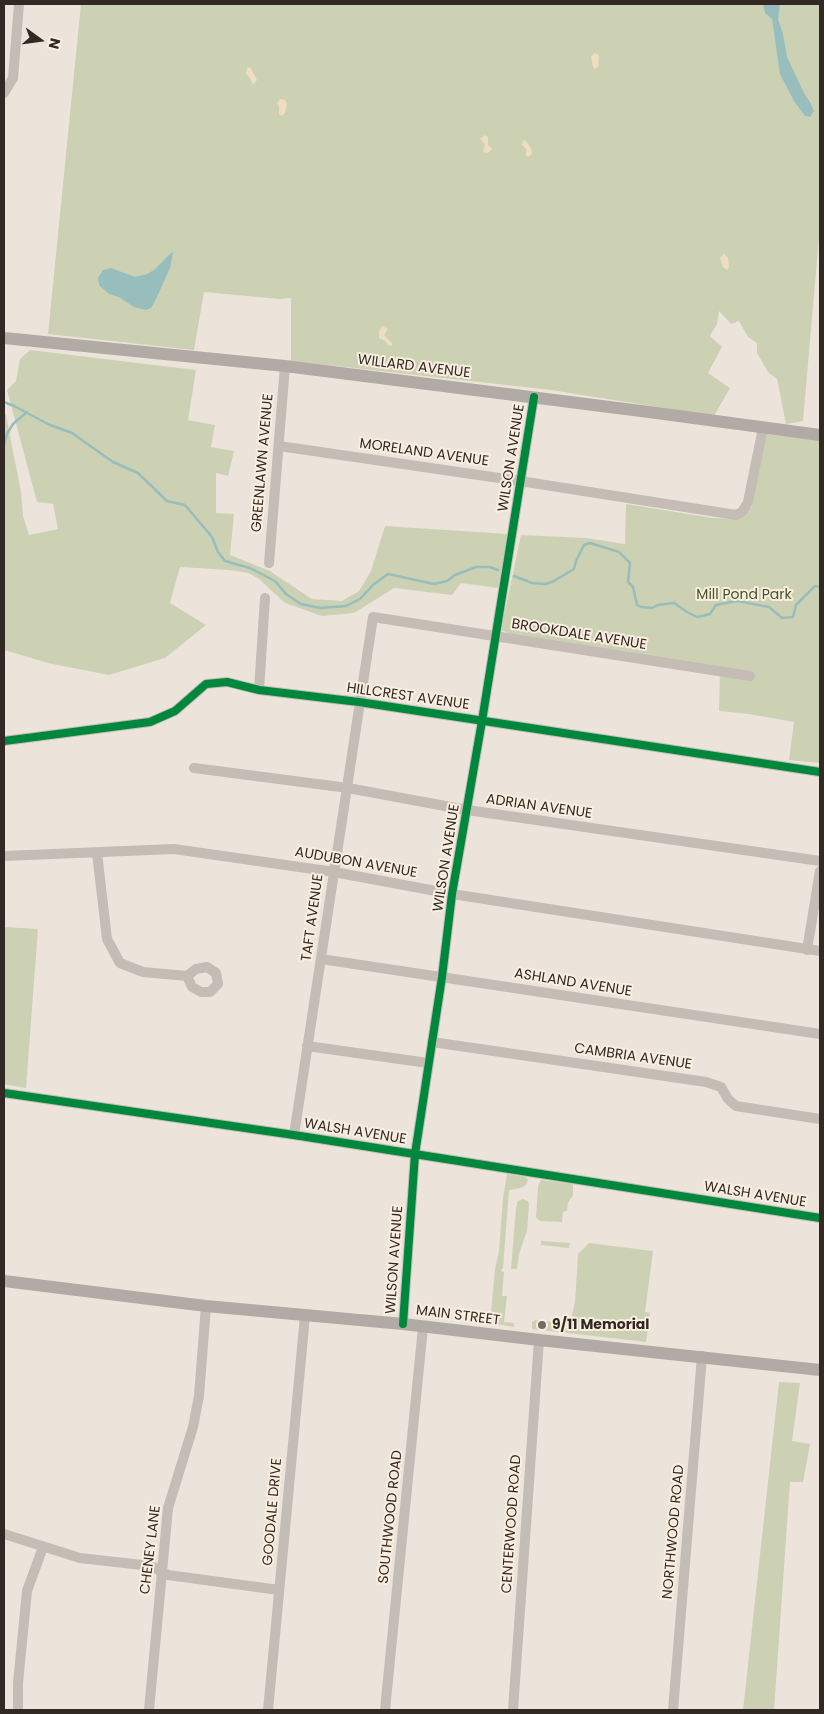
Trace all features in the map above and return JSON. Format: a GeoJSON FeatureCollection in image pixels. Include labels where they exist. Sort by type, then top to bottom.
{"type":"FeatureCollection","features":[{"type":"Feature","properties":{"kind":"main road","name":"WILLARD AVENUE"},"geometry":{"type":"LineString","coordinates":[[4,338],[285,366],[820,435]]}},
{"type":"Feature","properties":{"kind":"main road","name":"MAIN STREET"},"geometry":{"type":"LineString","coordinates":[[4,1281],[206,1306],[403,1324],[820,1370]]}},
{"type":"Feature","properties":{"kind":"street"},"geometry":{"type":"LineString","coordinates":[[4,92],[14,78],[19,4]]}},
{"type":"Feature","properties":{"kind":"street","name":"GREENLAWN AVENUE"},"geometry":{"type":"LineString","coordinates":[[269,563],[285,366]]}},
{"type":"Feature","properties":{"kind":"street","name":"WILSON AVENUE"},"geometry":{"type":"LineString","coordinates":[[403,1324],[415,1154],[442,977],[452,894],[534,398]]}},
{"type":"Feature","properties":{"kind":"street","name":"MORELAND AVENUE"},"geometry":{"type":"LineString","coordinates":[[279,446],[736,515],[742,512],[748,502],[763,428]]}},
{"type":"Feature","properties":{"kind":"street"},"geometry":{"type":"LineString","coordinates":[[259,690],[265,598]]}},
{"type":"Feature","properties":{"kind":"street","name":"BROOKDALE AVENUE"},"geometry":{"type":"LineString","coordinates":[[373,617],[750,676]]}},
{"type":"Feature","properties":{"kind":"street","name":"TAFT AVENUE"},"geometry":{"type":"LineString","coordinates":[[294,1135],[373,617]]}},
{"type":"Feature","properties":{"kind":"street","name":"HILLCREST AVENUE"},"geometry":{"type":"LineString","coordinates":[[4,741],[150,722],[175,711],[206,684],[227,682],[259,690],[359,702],[820,772]]}},
{"type":"Feature","properties":{"kind":"street","name":"ADRIAN AVENUE"},"geometry":{"type":"LineString","coordinates":[[194,768],[348,788],[467,810],[820,861]]}},
{"type":"Feature","properties":{"kind":"street","name":"AUDUBON AVENUE"},"geometry":{"type":"LineString","coordinates":[[4,856],[174,849],[334,872],[452,894],[820,951]]}},
{"type":"Feature","properties":{"kind":"street"},"geometry":{"type":"LineString","coordinates":[[96,853],[107,939],[120,963],[143,972],[188,976]]}},
{"type":"Feature","properties":{"kind":"street"},"geometry":{"type":"LineString","coordinates":[[807,950],[820,871]]}},
{"type":"Feature","properties":{"kind":"street","name":"ASHLAND AVENUE"},"geometry":{"type":"LineString","coordinates":[[321,959],[820,1034]]}},
{"type":"Feature","properties":{"kind":"street","name":"CAMBRIA AVENUE"},"geometry":{"type":"LineString","coordinates":[[432,1042],[706,1082],[721,1087],[728,1099],[736,1106],[820,1119]]}},
{"type":"Feature","properties":{"kind":"street"},"geometry":{"type":"LineString","coordinates":[[307,1046],[428,1063]]}},
{"type":"Feature","properties":{"kind":"street","name":"WALSH AVENUE"},"geometry":{"type":"LineString","coordinates":[[4,1092],[294,1135],[820,1218]]}},
{"type":"Feature","properties":{"kind":"street","name":"CHENEY LANE"},"geometry":{"type":"LineString","coordinates":[[149,1710],[168,1508],[193,1428],[199,1396],[206,1306]]}},
{"type":"Feature","properties":{"kind":"street","name":"GOODALE DRIVE"},"geometry":{"type":"LineString","coordinates":[[268,1710],[306,1316]]}},
{"type":"Feature","properties":{"kind":"street","name":"SOUTHWOOD ROAD"},"geometry":{"type":"LineString","coordinates":[[385,1710],[423,1327]]}},
{"type":"Feature","properties":{"kind":"street","name":"CENTERWOOD ROAD"},"geometry":{"type":"LineString","coordinates":[[512,1710],[539,1340]]}},
{"type":"Feature","properties":{"kind":"street","name":"NORTHWOOD ROAD"},"geometry":{"type":"LineString","coordinates":[[673,1710],[702,1356]]}},
{"type":"Feature","properties":{"kind":"street"},"geometry":{"type":"LineString","coordinates":[[4,1534],[80,1558],[151,1566],[168,1575],[280,1590]]}},
{"type":"Feature","properties":{"kind":"street"},"geometry":{"type":"LineString","coordinates":[[18,1710],[18,1682],[27,1591],[43,1547]]}},
{"type":"Feature","properties":{"kind":"green space"},"geometry":{"type":"Polygon","coordinates":[[[81,4],[820,4],[820,226],[803,421],[786,424],[777,379],[768,372],[757,353],[757,343],[748,337],[739,321],[731,324],[719,311],[717,324],[710,336],[722,347],[708,373],[730,388],[714,416],[551,390],[291,361],[291,298],[279,299],[204,292],[194,350],[48,334],[81,4]]]}},
{"type":"Feature","properties":{"kind":"green space"},"geometry":{"type":"Polygon","coordinates":[[[30,350],[196,370],[188,420],[215,425],[211,447],[234,451],[228,476],[216,473],[216,513],[234,514],[230,555],[270,571],[312,599],[342,601],[359,591],[371,571],[385,526],[508,534],[498,588],[461,583],[452,595],[394,588],[354,613],[322,616],[285,603],[259,579],[249,573],[180,567],[170,603],[206,625],[165,658],[109,675],[48,663],[4,650],[4,412],[21,492],[23,516],[29,535],[58,529],[53,504],[37,502],[7,390],[16,381],[20,359],[30,350]]]}},
{"type":"Feature","properties":{"kind":"green space","name":"Mill Pond Park"},"geometry":{"type":"Polygon","coordinates":[[[766,434],[820,440],[820,763],[789,760],[794,722],[719,711],[720,669],[516,636],[501,630],[521,535],[586,538],[625,544],[626,504],[713,518],[739,519],[752,506],[766,434]]]}},
{"type":"Feature","properties":{"kind":"green space"},"geometry":{"type":"Polygon","coordinates":[[[4,927],[38,929],[26,1088],[4,1084],[4,927]]]}},
{"type":"Feature","properties":{"kind":"green space"},"geometry":{"type":"Polygon","coordinates":[[[507,1174],[526,1177],[528,1180],[526,1185],[521,1188],[509,1190],[503,1268],[501,1271],[504,1272],[502,1296],[507,1296],[504,1322],[514,1323],[514,1327],[490,1323],[507,1174]]]}},
{"type":"Feature","properties":{"kind":"green space"},"geometry":{"type":"Polygon","coordinates":[[[541,1180],[573,1184],[573,1195],[568,1203],[567,1211],[563,1212],[562,1222],[540,1221],[536,1218],[538,1186],[541,1180]]]}},
{"type":"Feature","properties":{"kind":"green space"},"geometry":{"type":"Polygon","coordinates":[[[523,1199],[528,1201],[529,1205],[527,1231],[519,1254],[517,1269],[511,1269],[516,1208],[518,1201],[523,1199]]]}},
{"type":"Feature","properties":{"kind":"green space"},"geometry":{"type":"Polygon","coordinates":[[[541,1241],[570,1243],[569,1248],[541,1245],[541,1241]]]}},
{"type":"Feature","properties":{"kind":"green space"},"geometry":{"type":"Polygon","coordinates":[[[589,1243],[653,1251],[645,1312],[650,1313],[646,1342],[532,1329],[532,1322],[535,1320],[563,1323],[564,1328],[569,1329],[575,1302],[578,1254],[589,1243]]]}},
{"type":"Feature","properties":{"kind":"green space"},"geometry":{"type":"Polygon","coordinates":[[[779,1382],[800,1383],[792,1441],[810,1444],[803,1482],[790,1482],[774,1710],[743,1710],[779,1382]]]}},
{"type":"Feature","properties":{"kind":"sand"},"geometry":{"type":"Polygon","coordinates":[[[594,53],[598,54],[599,57],[598,67],[595,69],[591,57],[594,53]]]}},
{"type":"Feature","properties":{"kind":"sand"},"geometry":{"type":"Polygon","coordinates":[[[250,67],[257,80],[254,84],[246,74],[247,68],[250,67]]]}},
{"type":"Feature","properties":{"kind":"sand"},"geometry":{"type":"Polygon","coordinates":[[[280,99],[285,100],[287,104],[285,113],[282,116],[279,114],[277,103],[280,99]]]}},
{"type":"Feature","properties":{"kind":"sand"},"geometry":{"type":"Polygon","coordinates":[[[485,135],[488,137],[488,145],[492,149],[488,153],[483,152],[485,144],[480,139],[485,135]]]}},
{"type":"Feature","properties":{"kind":"sand"},"geometry":{"type":"Polygon","coordinates":[[[523,140],[531,148],[532,154],[528,157],[526,149],[522,145],[523,140]]]}},
{"type":"Feature","properties":{"kind":"sand"},"geometry":{"type":"Polygon","coordinates":[[[724,253],[728,258],[729,267],[727,270],[723,267],[720,258],[724,253]]]}},
{"type":"Feature","properties":{"kind":"sand"},"geometry":{"type":"Polygon","coordinates":[[[382,326],[388,329],[384,335],[392,343],[392,346],[379,338],[379,331],[382,326]]]}},
{"type":"Feature","properties":{"kind":"water"},"geometry":{"type":"Polygon","coordinates":[[[763,4],[780,4],[778,19],[787,57],[814,111],[810,117],[805,116],[794,101],[780,74],[772,19],[765,13],[763,4]]]}},
{"type":"Feature","properties":{"kind":"water"},"geometry":{"type":"Polygon","coordinates":[[[172,252],[170,268],[151,308],[146,310],[134,307],[119,297],[109,294],[99,285],[98,278],[103,270],[111,268],[135,277],[147,274],[154,270],[172,252]]]}},
{"type":"Feature","properties":{"kind":"waterway"},"geometry":{"type":"LineString","coordinates":[[4,402],[50,425],[72,433],[113,462],[138,473],[167,501],[185,505],[212,537],[218,552],[225,561],[250,568],[275,581],[286,594],[301,604],[320,608],[346,606],[360,599],[373,585],[388,574],[434,584],[447,581],[455,575],[476,567],[490,567],[498,570]]}},
{"type":"Feature","properties":{"kind":"waterway"},"geometry":{"type":"LineString","coordinates":[[4,445],[7,434],[13,424],[27,412]]}},
{"type":"Feature","properties":{"kind":"waterway"},"geometry":{"type":"LineString","coordinates":[[514,576],[532,583],[546,584],[554,581],[574,569],[584,545],[590,543],[619,552],[630,563],[628,582],[633,587],[637,605],[641,607],[652,608],[658,605],[674,603],[697,617],[710,614],[716,605],[737,601],[769,607],[782,618],[793,617],[796,605],[815,586],[820,587]]}},
{"type":"Feature","properties":{"kind":"cycle path"},"geometry":{"type":"LineString","coordinates":[[403,1324],[415,1154],[442,977],[452,894],[534,397]]}},
{"type":"Feature","properties":{"kind":"cycle path"},"geometry":{"type":"LineString","coordinates":[[4,741],[150,722],[175,711],[206,684],[227,682],[259,690],[359,702],[820,772]]}},
{"type":"Feature","properties":{"kind":"cycle path"},"geometry":{"type":"LineString","coordinates":[[4,1093],[294,1135],[820,1218]]}},
{"type":"Feature","properties":{"kind":"place","name":"9/11 Memorial"},"geometry":{"type":"Point","coordinates":[542,1325]}}]}
